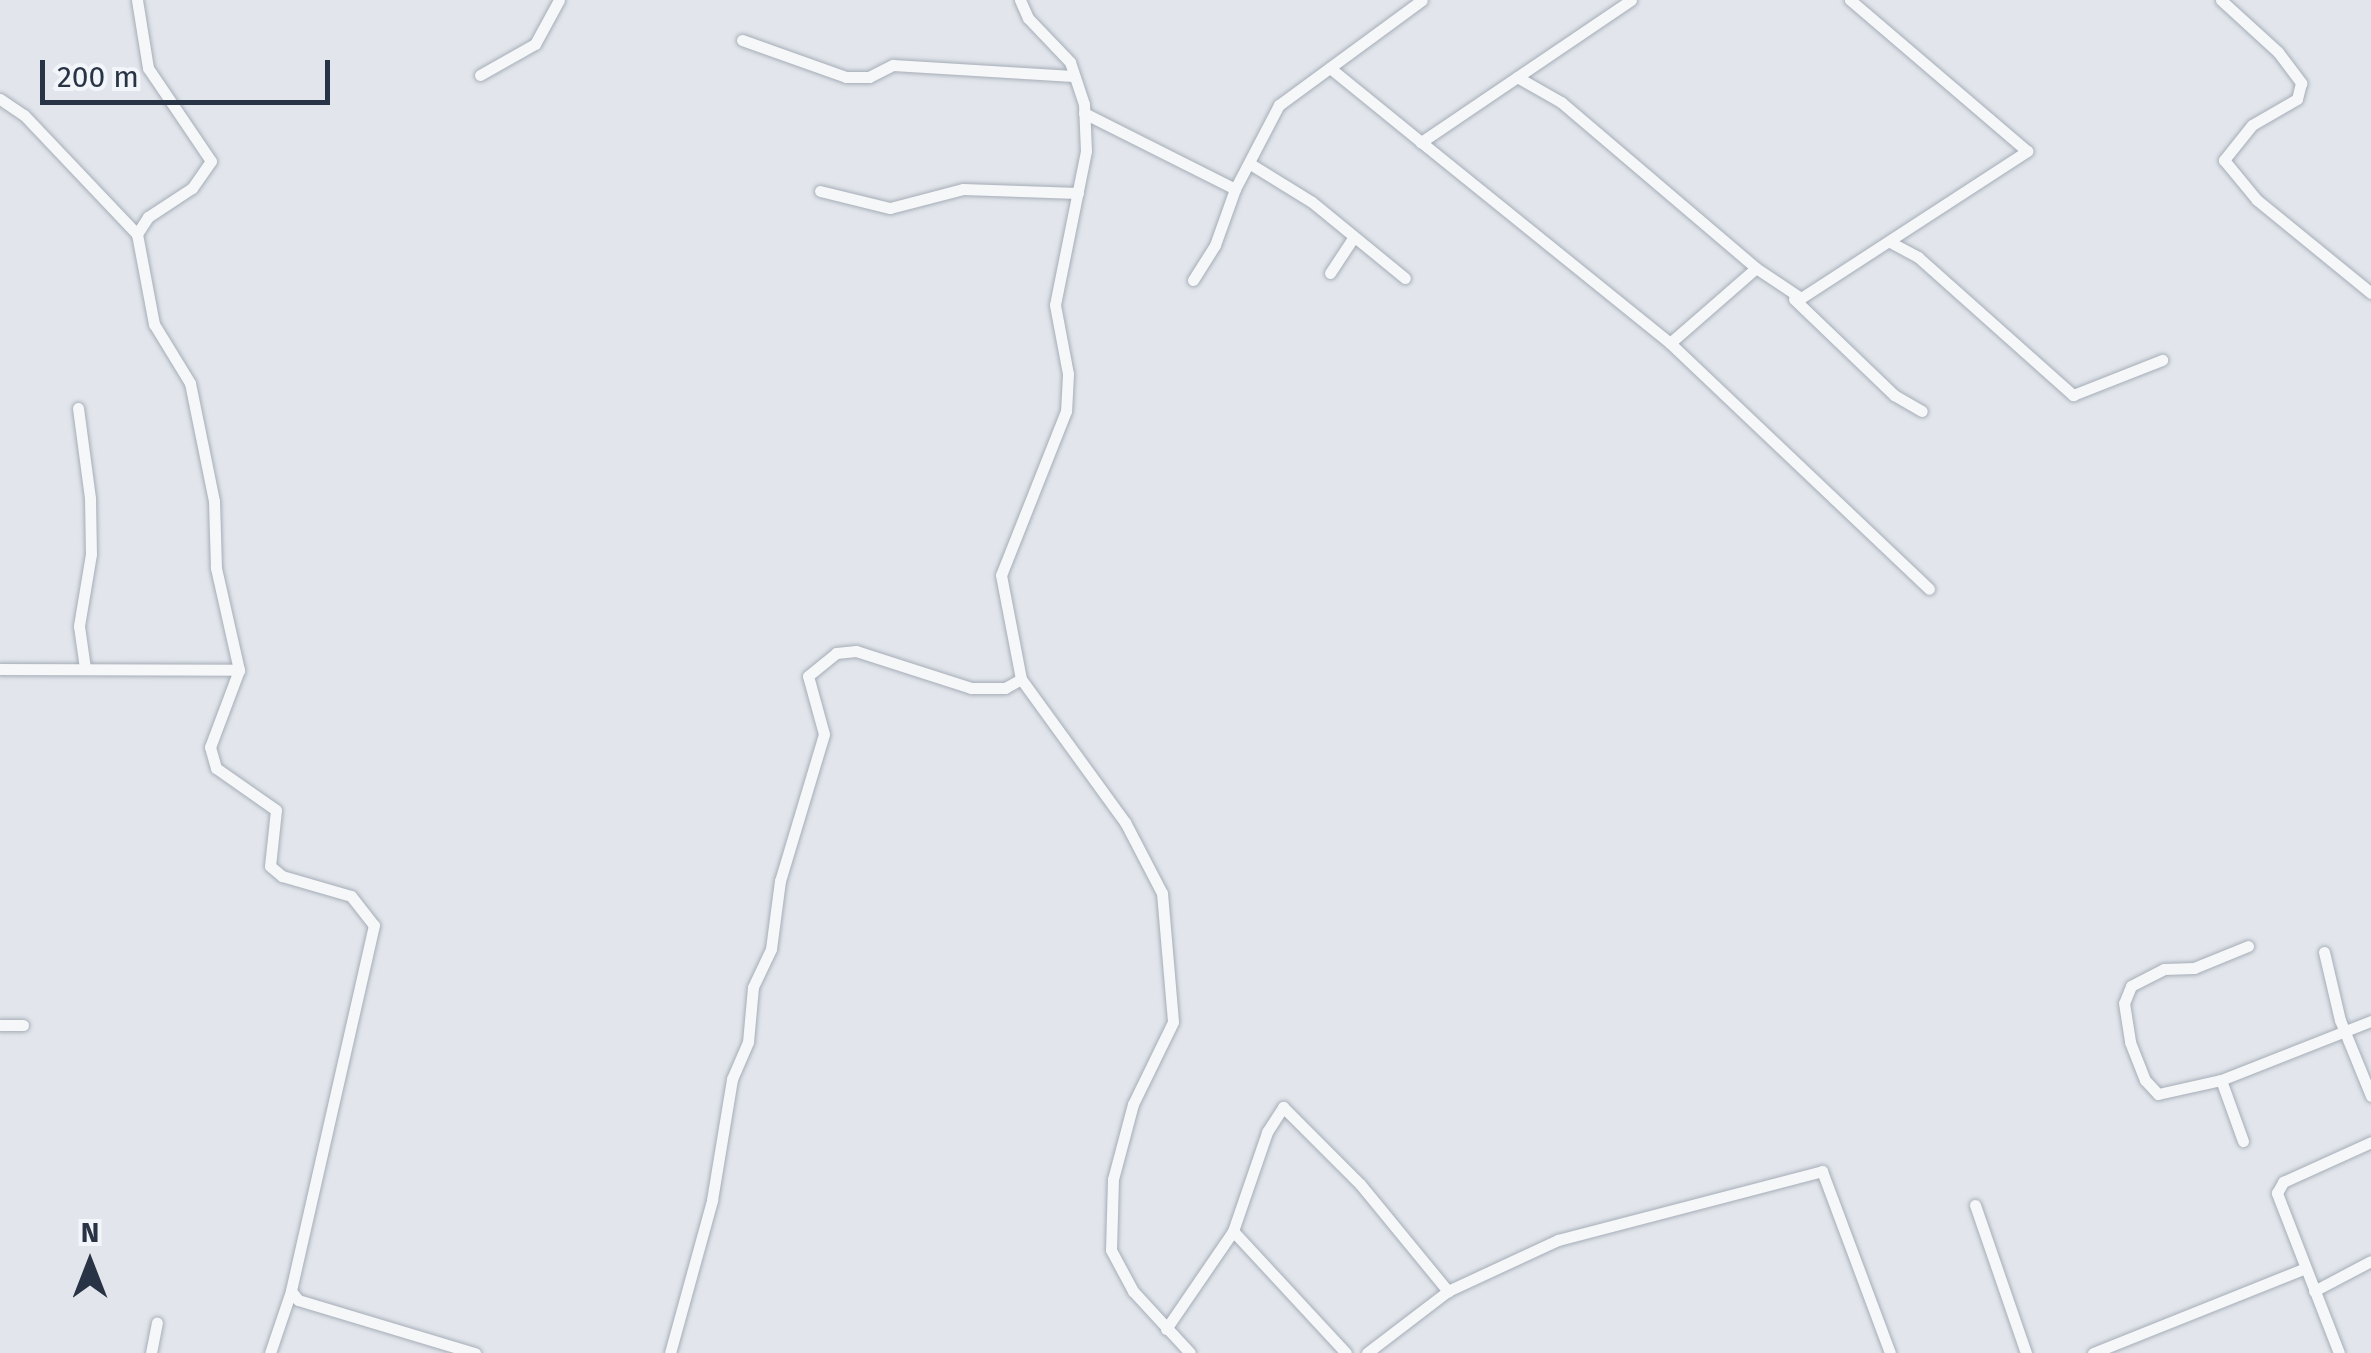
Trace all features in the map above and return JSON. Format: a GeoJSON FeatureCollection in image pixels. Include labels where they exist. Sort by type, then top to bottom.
{"type":"FeatureCollection","features":[{"type":"Feature","properties":{"kind":"street"},"geometry":{"type":"LineString","coordinates":[[137,0],[148,68],[211,161],[192,188],[148,217],[138,234]]}},
{"type":"Feature","properties":{"kind":"street"},"geometry":{"type":"LineString","coordinates":[[480,75],[535,44],[559,0]]}},
{"type":"Feature","properties":{"kind":"street"},"geometry":{"type":"LineString","coordinates":[[1020,0],[1028,18],[1070,62],[1084,113],[1078,192],[1055,305],[1070,392],[1001,575],[1021,679],[1125,822],[1162,893],[1173,1022],[1133,1104],[1109,1202],[1111,1250],[1120,1272],[1190,1353]]}},
{"type":"Feature","properties":{"kind":"street"},"geometry":{"type":"LineString","coordinates":[[1193,280],[1215,245],[1235,189],[1252,166],[1280,105],[1422,0]]}},
{"type":"Feature","properties":{"kind":"street"},"geometry":{"type":"LineString","coordinates":[[1421,142],[1630,0]]}},
{"type":"Feature","properties":{"kind":"street"},"geometry":{"type":"LineString","coordinates":[[1794,299],[1890,242],[2027,152],[1850,0]]}},
{"type":"Feature","properties":{"kind":"street"},"geometry":{"type":"LineString","coordinates":[[2222,0],[2278,52],[2301,84],[2296,100],[2252,125],[2224,160],[2256,200],[2371,293]]}},
{"type":"Feature","properties":{"kind":"street"},"geometry":{"type":"LineString","coordinates":[[742,40],[846,78],[869,78],[893,64],[1074,76]]}},
{"type":"Feature","properties":{"kind":"street"},"geometry":{"type":"LineString","coordinates":[[1330,68],[1670,343],[1929,589]]}},
{"type":"Feature","properties":{"kind":"street"},"geometry":{"type":"LineString","coordinates":[[1517,78],[1562,102],[1794,299],[1894,396],[1922,411]]}},
{"type":"Feature","properties":{"kind":"street"},"geometry":{"type":"LineString","coordinates":[[0,99],[24,116],[138,234],[154,324],[190,383],[214,501],[218,580],[239,670],[210,747],[216,768],[276,810],[270,866],[282,876],[350,896],[374,925],[291,1291],[270,1353]]}},
{"type":"Feature","properties":{"kind":"street"},"geometry":{"type":"LineString","coordinates":[[1084,113],[1235,189]]}},
{"type":"Feature","properties":{"kind":"street"},"geometry":{"type":"LineString","coordinates":[[1252,166],[1312,202],[1405,278]]}},
{"type":"Feature","properties":{"kind":"street"},"geometry":{"type":"LineString","coordinates":[[820,191],[890,208],[963,189],[1078,192]]}},
{"type":"Feature","properties":{"kind":"street"},"geometry":{"type":"LineString","coordinates":[[1330,273],[1353,238]]}},
{"type":"Feature","properties":{"kind":"street"},"geometry":{"type":"LineString","coordinates":[[1890,242],[1918,257],[2073,396],[2162,360]]}},
{"type":"Feature","properties":{"kind":"street"},"geometry":{"type":"LineString","coordinates":[[1670,343],[1756,268]]}},
{"type":"Feature","properties":{"kind":"street"},"geometry":{"type":"LineString","coordinates":[[78,408],[90,498],[91,554],[79,626],[85,668]]}},
{"type":"Feature","properties":{"kind":"street"},"geometry":{"type":"LineString","coordinates":[[670,1353],[712,1200],[732,1079],[748,1042],[752,987],[770,949],[780,881],[824,734],[808,676],[836,654],[856,651],[971,688],[1005,688],[1021,679]]}},
{"type":"Feature","properties":{"kind":"street"},"geometry":{"type":"LineString","coordinates":[[0,669],[239,670]]}},
{"type":"Feature","properties":{"kind":"street"},"geometry":{"type":"LineString","coordinates":[[2248,946],[2194,968],[2164,968],[2130,986],[2124,1003],[2130,1042],[2158,1094],[2221,1080],[2371,1021]]}},
{"type":"Feature","properties":{"kind":"street"},"geometry":{"type":"LineString","coordinates":[[2324,952],[2344,1032],[2371,1096]]}},
{"type":"Feature","properties":{"kind":"street"},"geometry":{"type":"LineString","coordinates":[[0,1025],[23,1025]]}},
{"type":"Feature","properties":{"kind":"street"},"geometry":{"type":"LineString","coordinates":[[2221,1080],[2243,1141]]}},
{"type":"Feature","properties":{"kind":"street"},"geometry":{"type":"LineString","coordinates":[[1166,1329],[1233,1231],[1267,1132],[1282,1107],[1360,1184],[1448,1291]]}},
{"type":"Feature","properties":{"kind":"street"},"geometry":{"type":"LineString","coordinates":[[2339,1353],[2277,1193],[2283,1182],[2371,1142]]}},
{"type":"Feature","properties":{"kind":"street"},"geometry":{"type":"LineString","coordinates":[[1368,1353],[1448,1291],[1558,1240],[1822,1171],[1890,1353]]}},
{"type":"Feature","properties":{"kind":"street"},"geometry":{"type":"LineString","coordinates":[[1975,1205],[2026,1353]]}},
{"type":"Feature","properties":{"kind":"street"},"geometry":{"type":"LineString","coordinates":[[1233,1231],[1346,1353]]}},
{"type":"Feature","properties":{"kind":"street"},"geometry":{"type":"LineString","coordinates":[[2314,1292],[2371,1260]]}},
{"type":"Feature","properties":{"kind":"street"},"geometry":{"type":"LineString","coordinates":[[2092,1353],[2305,1268]]}},
{"type":"Feature","properties":{"kind":"street"},"geometry":{"type":"LineString","coordinates":[[291,1291],[298,1300],[475,1353]]}},
{"type":"Feature","properties":{"kind":"street"},"geometry":{"type":"LineString","coordinates":[[152,1353],[156,1323]]}}]}
